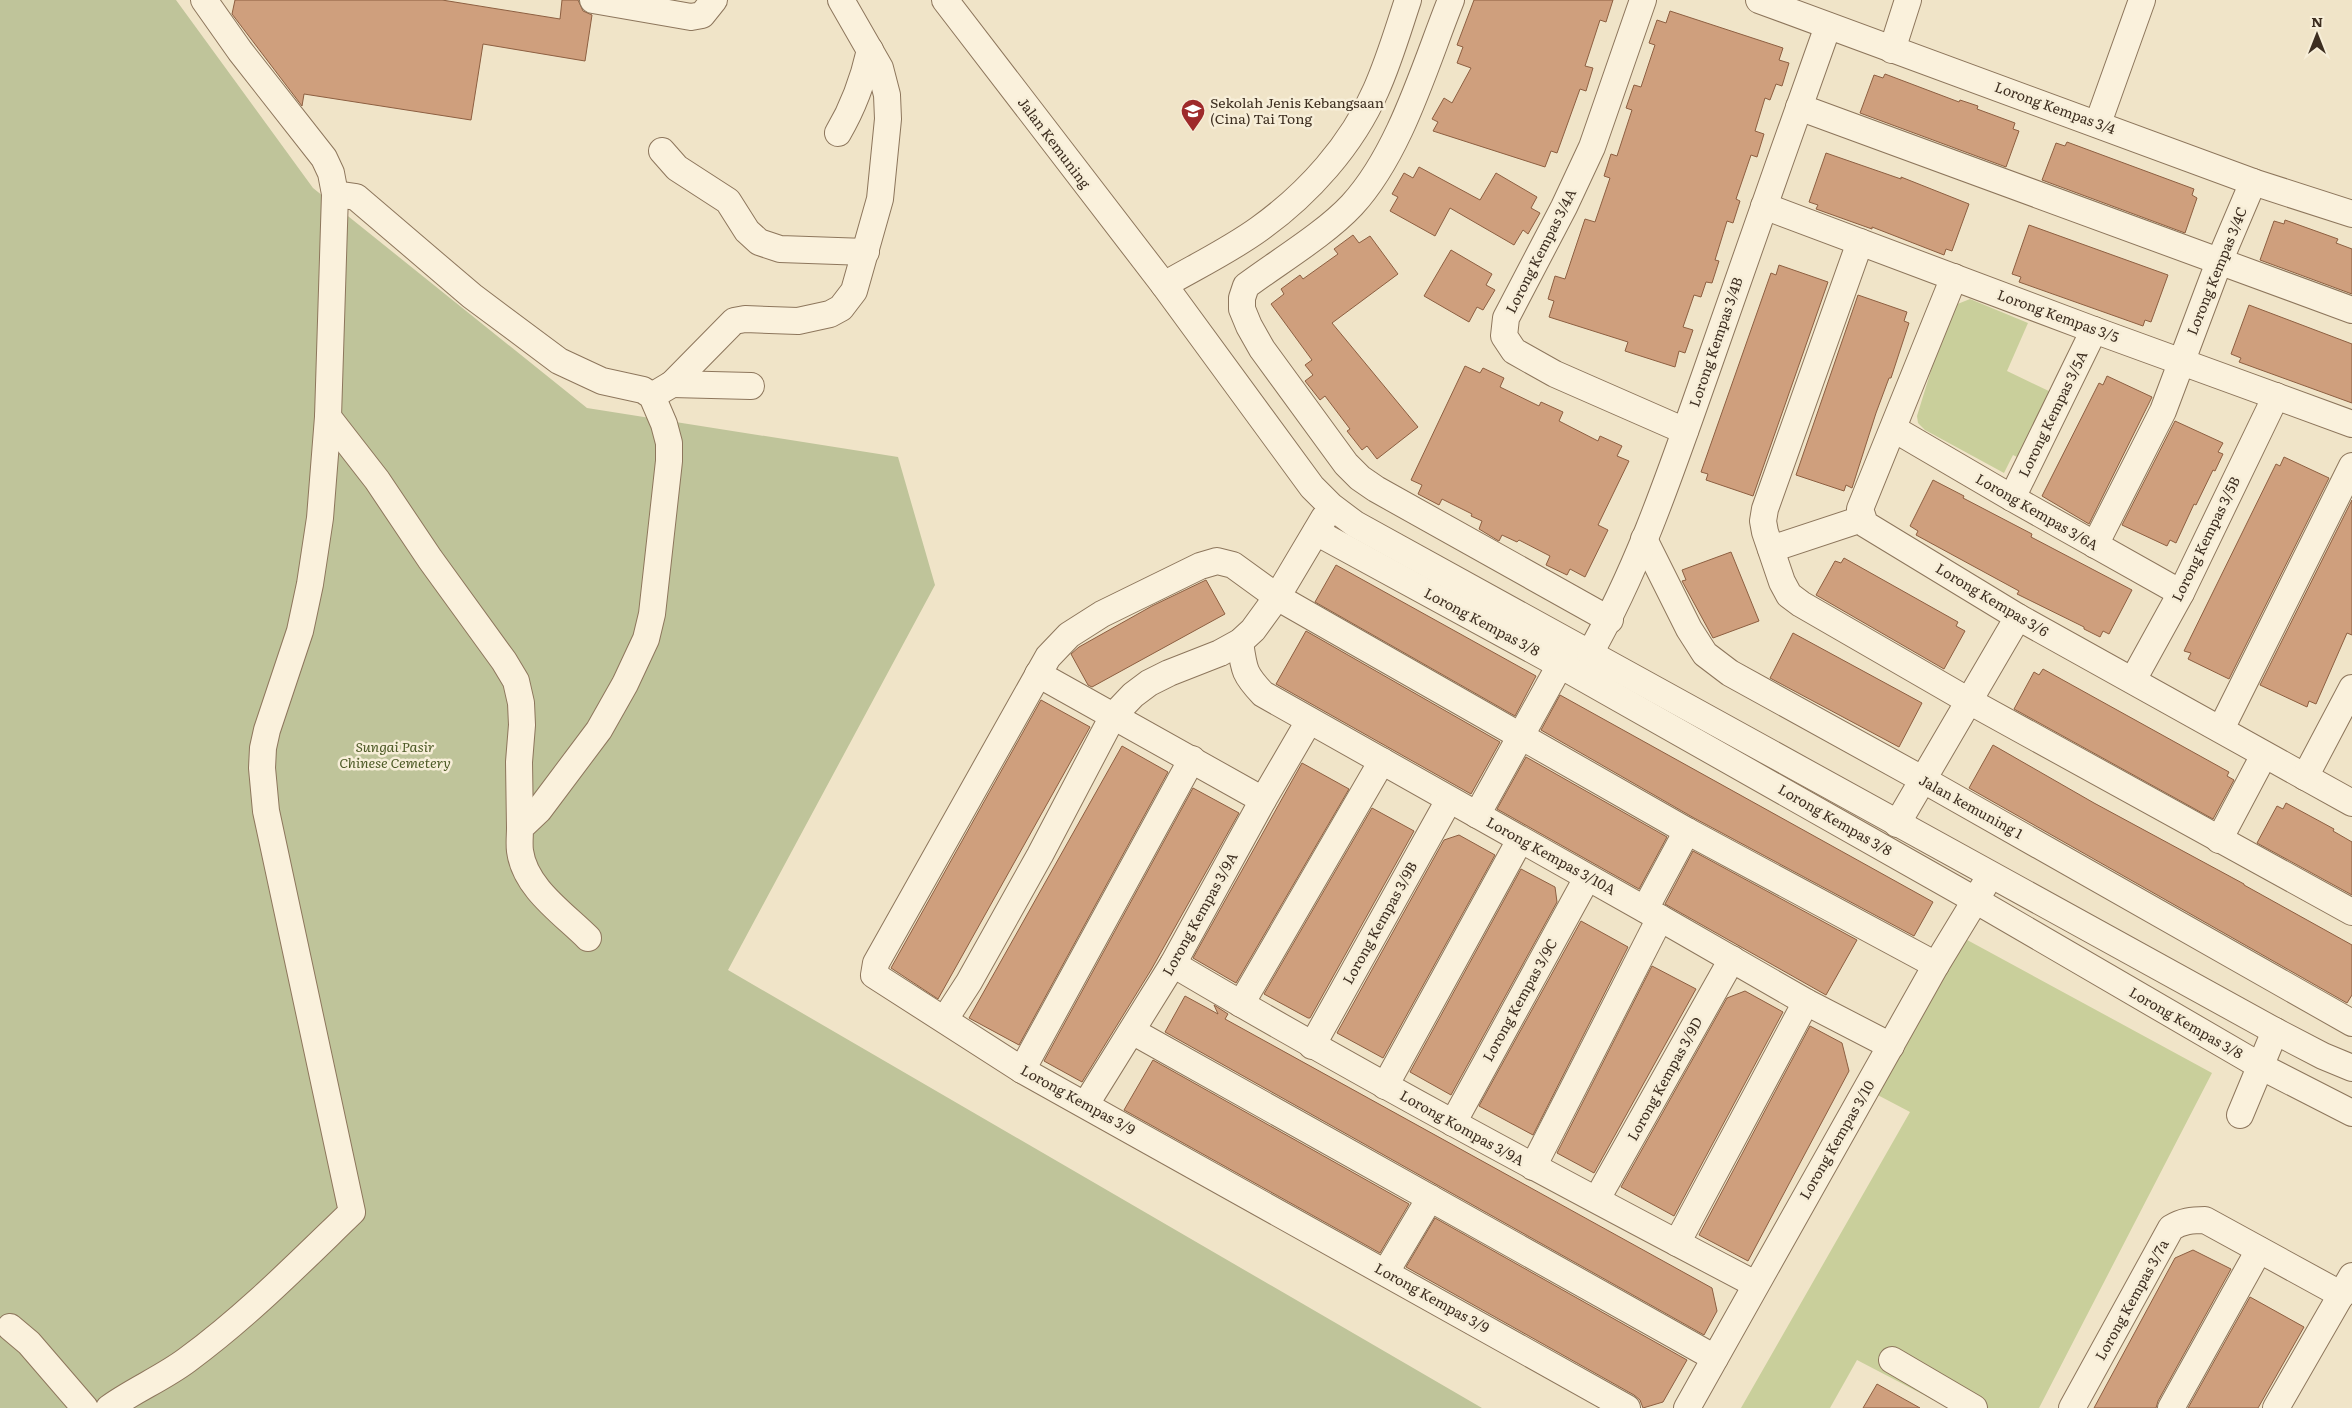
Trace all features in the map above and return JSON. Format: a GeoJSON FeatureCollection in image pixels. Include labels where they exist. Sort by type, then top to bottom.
{"type":"FeatureCollection","features":[{"type":"Feature","properties":{"kind":"street"},"geometry":{"type":"LineString","coordinates":[[109,1408],[125,1396],[186,1361],[225,1330],[352,1212],[266,811],[262,768],[267,730],[300,631],[310,584],[321,508],[328,417],[335,194],[331,173],[324,158],[240,51],[204,0]]}},
{"type":"Feature","properties":{"kind":"street"},"geometry":{"type":"LineString","coordinates":[[593,0],[691,18],[702,15],[714,0]]}},
{"type":"Feature","properties":{"kind":"street"},"geometry":{"type":"LineString","coordinates":[[662,390],[734,321],[745,319],[798,321],[830,314],[841,308],[854,291],[880,198],[888,119],[880,68],[841,0]]}},
{"type":"Feature","properties":{"kind":"street","name":"Jalan Kemuning"},"geometry":{"type":"LineString","coordinates":[[945,0],[1164,285],[1250,405],[1312,487],[1331,506],[1355,524],[1897,824],[2275,1031],[2323,1056],[2352,1068]]}},
{"type":"Feature","properties":{"kind":"street"},"geometry":{"type":"LineString","coordinates":[[1164,285],[1259,229],[1308,188],[1337,154],[1363,116],[1377,89],[1408,0]]}},
{"type":"Feature","properties":{"kind":"street"},"geometry":{"type":"LineString","coordinates":[[1452,0],[1397,136],[1368,184],[1352,205],[1332,222],[1246,286],[1242,298],[1242,308],[1262,349],[1346,464],[1360,478],[1376,489],[1610,620]]}},
{"type":"Feature","properties":{"kind":"street","name":"Lorong Kempas 3/4A"},"geometry":{"type":"LineString","coordinates":[[1643,0],[1592,147],[1564,207],[1506,318],[1504,336],[1514,351],[1554,374],[1685,432]]}},
{"type":"Feature","properties":{"kind":"street","name":"Lorong Kempas 3/4"},"geometry":{"type":"LineString","coordinates":[[1759,0],[1892,50],[2098,123],[2253,182],[2352,214]]}},
{"type":"Feature","properties":{"kind":"street"},"geometry":{"type":"LineString","coordinates":[[1892,50],[1908,0]]}},
{"type":"Feature","properties":{"kind":"street"},"geometry":{"type":"LineString","coordinates":[[2098,123],[2142,0]]}},
{"type":"Feature","properties":{"kind":"street","name":"Lorong Kempas 3/4B"},"geometry":{"type":"LineString","coordinates":[[1590,653],[1610,620],[1644,539],[1685,432],[1828,26]]}},
{"type":"Feature","properties":{"kind":"street"},"geometry":{"type":"LineString","coordinates":[[838,133],[854,106],[863,83],[870,50]]}},
{"type":"Feature","properties":{"kind":"street"},"geometry":{"type":"LineString","coordinates":[[1799,107],[2352,310]]}},
{"type":"Feature","properties":{"kind":"street"},"geometry":{"type":"LineString","coordinates":[[662,151],[677,168],[728,201],[747,231],[759,242],[780,249],[866,252]]}},
{"type":"Feature","properties":{"kind":"street","name":"Lorong Kempas 3/4C"},"geometry":{"type":"LineString","coordinates":[[2095,545],[2163,412],[2219,262],[2253,182]]}},
{"type":"Feature","properties":{"kind":"street"},"geometry":{"type":"LineString","coordinates":[[335,194],[356,197],[472,296],[559,361],[602,381],[643,390],[751,386]]}},
{"type":"Feature","properties":{"kind":"street","name":"Lorong Kempas 3/5"},"geometry":{"type":"LineString","coordinates":[[1764,206],[2094,330],[2352,424]]}},
{"type":"Feature","properties":{"kind":"street"},"geometry":{"type":"LineString","coordinates":[[1860,242],[1765,509],[1763,521],[1782,582],[1789,595],[1801,604],[1969,701],[2352,912]]}},
{"type":"Feature","properties":{"kind":"street"},"geometry":{"type":"LineString","coordinates":[[1771,549],[1862,519],[1860,509],[1954,277]]}},
{"type":"Feature","properties":{"kind":"street","name":"Lorong Kempas 3/5A"},"geometry":{"type":"LineString","coordinates":[[2012,498],[2094,330]]}},
{"type":"Feature","properties":{"kind":"street"},"geometry":{"type":"LineString","coordinates":[[520,828],[539,810],[599,730],[625,684],[646,639],[652,614],[668,460],[662,390]]}},
{"type":"Feature","properties":{"kind":"street","name":"Lorong Kempas 3/5B"},"geometry":{"type":"LineString","coordinates":[[2133,680],[2181,592],[2276,396]]}},
{"type":"Feature","properties":{"kind":"street"},"geometry":{"type":"LineString","coordinates":[[328,417],[377,480],[430,559],[504,661],[516,682],[521,703],[522,725],[519,762],[520,852],[530,880],[588,938]]}},
{"type":"Feature","properties":{"kind":"street","name":"Lorong Kempas 3/6A"},"geometry":{"type":"LineString","coordinates":[[1894,429],[2012,498],[2181,592]]}},
{"type":"Feature","properties":{"kind":"street"},"geometry":{"type":"LineString","coordinates":[[2221,729],[2352,466]]}},
{"type":"Feature","properties":{"kind":"street"},"geometry":{"type":"LineString","coordinates":[[945,1019],[969,982],[1040,855],[1113,716],[1149,683],[1168,673],[1230,648],[1254,630],[1277,597],[1331,506]]}},
{"type":"Feature","properties":{"kind":"street","name":"Lorong Kempas 3/6"},"geometry":{"type":"LineString","coordinates":[[1862,519],[1870,528],[2018,617],[2352,803]]}},
{"type":"Feature","properties":{"kind":"street","name":"Lorong Kempas 3/8"},"geometry":{"type":"LineString","coordinates":[[1316,532],[1560,665],[1975,900],[2262,1067],[2352,1114]]}},
{"type":"Feature","properties":{"kind":"street","name":"Jalan kemuning 1"},"geometry":{"type":"LineString","coordinates":[[1644,539],[1689,629],[1705,654],[1730,673],[1922,779],[2352,1023]]}},
{"type":"Feature","properties":{"kind":"street"},"geometry":{"type":"LineString","coordinates":[[1263,800],[1038,674],[1048,657],[1068,635],[1102,614],[1200,566],[1217,561],[1233,565],[1277,597],[1687,831],[1936,965]]}},
{"type":"Feature","properties":{"kind":"street"},"geometry":{"type":"LineString","coordinates":[[1897,824],[2018,617]]}},
{"type":"Feature","properties":{"kind":"street","name":"Lorong Kempas 3/10A"},"geometry":{"type":"LineString","coordinates":[[1230,648],[1250,680],[1263,694],[1806,1002],[1891,1046]]}},
{"type":"Feature","properties":{"kind":"street"},"geometry":{"type":"LineString","coordinates":[[1477,815],[1560,665]]}},
{"type":"Feature","properties":{"kind":"street","name":"Lorong Kempas 3/9"},"geometry":{"type":"LineString","coordinates":[[1038,674],[876,963],[874,975],[880,981],[945,1019],[1022,1070],[1086,1104],[1627,1408]]}},
{"type":"Feature","properties":{"kind":"street"},"geometry":{"type":"LineString","coordinates":[[2305,778],[2352,688]]}},
{"type":"Feature","properties":{"kind":"street","name":"Lorong Kempas 3/9A"},"geometry":{"type":"LineString","coordinates":[[1086,1104],[1173,964],[1263,800],[1309,721]]}},
{"type":"Feature","properties":{"kind":"street"},"geometry":{"type":"LineString","coordinates":[[2219,840],[2264,755]]}},
{"type":"Feature","properties":{"kind":"street"},"geometry":{"type":"LineString","coordinates":[[1022,1070],[1192,759]]}},
{"type":"Feature","properties":{"kind":"street"},"geometry":{"type":"LineString","coordinates":[[1241,1004],[1382,761]]}},
{"type":"Feature","properties":{"kind":"street","name":"Lorong Kempas 3/9B"},"geometry":{"type":"LineString","coordinates":[[1312,1046],[1448,800]]}},
{"type":"Feature","properties":{"kind":"street"},"geometry":{"type":"LineString","coordinates":[[1534,1167],[1653,914],[1687,831]]}},
{"type":"Feature","properties":{"kind":"street"},"geometry":{"type":"LineString","coordinates":[[1385,1086],[1520,840]]}},
{"type":"Feature","properties":{"kind":"street","name":"Lorong Kempas 3/10"},"geometry":{"type":"LineString","coordinates":[[1687,1408],[1936,965],[1990,874]]}},
{"type":"Feature","properties":{"kind":"street","name":"Lorong Kempas 3/9C"},"geometry":{"type":"LineString","coordinates":[[1454,1123],[1588,878]]}},
{"type":"Feature","properties":{"kind":"street","name":"Lorong Kempas 3/9D"},"geometry":{"type":"LineString","coordinates":[[1597,1199],[1732,959]]}},
{"type":"Feature","properties":{"kind":"street","name":"Lorong Kompas 3/9A"},"geometry":{"type":"LineString","coordinates":[[1173,964],[1312,1046],[1534,1167],[1755,1284]]}},
{"type":"Feature","properties":{"kind":"street"},"geometry":{"type":"LineString","coordinates":[[1677,1243],[1806,1002]]}},
{"type":"Feature","properties":{"kind":"street"},"geometry":{"type":"LineString","coordinates":[[1132,1031],[1714,1358]]}},
{"type":"Feature","properties":{"kind":"street"},"geometry":{"type":"LineString","coordinates":[[2240,1115],[2262,1067],[2275,1031]]}},
{"type":"Feature","properties":{"kind":"street"},"geometry":{"type":"LineString","coordinates":[[1386,1272],[1430,1198]]}},
{"type":"Feature","properties":{"kind":"street","name":"Lorong Kempas 3/7a"},"geometry":{"type":"LineString","coordinates":[[2072,1408],[2171,1228],[2190,1220],[2205,1220],[2259,1250],[2347,1286]]}},
{"type":"Feature","properties":{"kind":"street"},"geometry":{"type":"LineString","coordinates":[[2170,1408],[2259,1250]]}},
{"type":"Feature","properties":{"kind":"street"},"geometry":{"type":"LineString","coordinates":[[2276,1408],[2347,1286]]}},
{"type":"Feature","properties":{"kind":"street"},"geometry":{"type":"LineString","coordinates":[[10,1327],[29,1343],[85,1408]]}},
{"type":"Feature","properties":{"kind":"street"},"geometry":{"type":"LineString","coordinates":[[1892,1360],[1974,1408]]}},
{"type":"Feature","properties":{"kind":"green space","name":"Sungai Pasir Chinese Cemetery"},"geometry":{"type":"Polygon","coordinates":[[[0,0],[176,0],[313,188],[587,408],[898,457],[935,585],[728,970],[1482,1408],[0,1408],[0,0]]]}},
{"type":"Feature","properties":{"kind":"green space"},"geometry":{"type":"Polygon","coordinates":[[[1970,299],[2028,323],[2007,371],[2053,393],[2023,460],[2013,455],[2004,473],[1925,430],[1918,423],[1917,416],[1949,312],[1955,305],[1970,299]]]}},
{"type":"Feature","properties":{"kind":"green space"},"geometry":{"type":"Polygon","coordinates":[[[1958,935],[2212,1073],[2039,1408],[1949,1408],[1857,1360],[1830,1408],[1741,1408],[1910,1112],[1870,1091],[1958,935]]]}},
{"type":"Feature","properties":{"kind":"building"},"geometry":{"type":"Polygon","coordinates":[[[235,0],[442,0],[560,19],[562,0],[578,0],[583,11],[592,15],[585,61],[483,44],[471,120],[304,94],[302,106],[232,14],[235,0]]]}},
{"type":"Feature","properties":{"kind":"building"},"geometry":{"type":"Polygon","coordinates":[[[1474,0],[1613,0],[1606,22],[1600,20],[1585,66],[1593,68],[1586,91],[1580,89],[1557,153],[1551,151],[1545,167],[1433,131],[1438,122],[1432,119],[1444,98],[1452,103],[1471,68],[1457,63],[1463,47],[1457,45],[1474,0]]]}},
{"type":"Feature","properties":{"kind":"building"},"geometry":{"type":"Polygon","coordinates":[[[1670,11],[1783,48],[1779,60],[1789,63],[1782,86],[1776,84],[1770,100],[1765,98],[1755,131],[1764,134],[1757,157],[1751,155],[1736,199],[1740,201],[1733,223],[1727,221],[1715,260],[1719,261],[1712,283],[1706,282],[1701,297],[1694,295],[1683,327],[1693,330],[1685,353],[1679,351],[1675,367],[1625,351],[1628,342],[1549,317],[1554,301],[1548,299],[1555,276],[1565,279],[1585,219],[1595,222],[1610,178],[1604,176],[1611,154],[1617,156],[1632,110],[1626,108],[1634,85],[1641,87],[1655,45],[1649,43],[1657,20],[1666,23],[1670,11]]]}},
{"type":"Feature","properties":{"kind":"building"},"geometry":{"type":"Polygon","coordinates":[[[1885,74],[1959,102],[1960,100],[1978,106],[1977,109],[2015,123],[2013,129],[2019,131],[2006,167],[1860,113],[1874,75],[1883,78],[1885,74]]]}},
{"type":"Feature","properties":{"kind":"building"},"geometry":{"type":"Polygon","coordinates":[[[2067,142],[2194,189],[2192,195],[2197,198],[2185,233],[2042,180],[2056,143],[2065,146],[2067,142]]]}},
{"type":"Feature","properties":{"kind":"building"},"geometry":{"type":"Polygon","coordinates":[[[1826,153],[1901,179],[1901,177],[1969,204],[1952,251],[1946,249],[1944,255],[1872,227],[1872,229],[1816,209],[1818,205],[1809,202],[1826,153]]]}},
{"type":"Feature","properties":{"kind":"building"},"geometry":{"type":"Polygon","coordinates":[[[1419,167],[1480,200],[1496,173],[1537,197],[1531,208],[1540,213],[1528,234],[1523,230],[1514,245],[1450,208],[1435,236],[1390,211],[1398,197],[1392,194],[1404,173],[1413,178],[1419,167]]]}},
{"type":"Feature","properties":{"kind":"building"},"geometry":{"type":"Polygon","coordinates":[[[2285,220],[2338,239],[2336,243],[2352,249],[2352,294],[2260,260],[2274,221],[2284,224],[2285,220]]]}},
{"type":"Feature","properties":{"kind":"building"},"geometry":{"type":"Polygon","coordinates":[[[2029,225],[2168,275],[2151,322],[2145,320],[2143,326],[2019,282],[2021,277],[2012,274],[2029,225]]]}},
{"type":"Feature","properties":{"kind":"building"},"geometry":{"type":"Polygon","coordinates":[[[1353,235],[1359,243],[1370,236],[1398,274],[1332,323],[1418,427],[1377,459],[1367,446],[1362,450],[1347,431],[1350,429],[1325,396],[1320,400],[1305,381],[1313,375],[1305,365],[1312,360],[1271,304],[1284,294],[1281,289],[1300,275],[1303,279],[1338,254],[1334,249],[1353,235]]]}},
{"type":"Feature","properties":{"kind":"building"},"geometry":{"type":"Polygon","coordinates":[[[1451,250],[1492,274],[1486,285],[1495,290],[1483,310],[1477,307],[1469,322],[1424,296],[1451,250]]]}},
{"type":"Feature","properties":{"kind":"building"},"geometry":{"type":"Polygon","coordinates":[[[1779,265],[1828,282],[1753,496],[1706,480],[1708,474],[1701,472],[1771,273],[1776,275],[1779,265]]]}},
{"type":"Feature","properties":{"kind":"building"},"geometry":{"type":"Polygon","coordinates":[[[1858,295],[1907,312],[1904,321],[1909,323],[1891,378],[1889,378],[1876,413],[1852,488],[1846,485],[1844,491],[1796,475],[1858,295]]]}},
{"type":"Feature","properties":{"kind":"building"},"geometry":{"type":"Polygon","coordinates":[[[2249,305],[2352,344],[2352,403],[2239,362],[2241,358],[2231,354],[2249,305]]]}},
{"type":"Feature","properties":{"kind":"building"},"geometry":{"type":"Polygon","coordinates":[[[1465,366],[1480,373],[1483,368],[1504,378],[1500,387],[1539,406],[1541,402],[1563,412],[1559,421],[1598,441],[1600,436],[1622,446],[1617,456],[1629,461],[1598,525],[1608,530],[1585,577],[1570,569],[1567,575],[1546,565],[1550,556],[1519,540],[1517,542],[1502,535],[1499,541],[1479,529],[1482,521],[1471,516],[1472,514],[1442,499],[1439,505],[1418,494],[1422,485],[1411,480],[1465,366]]]}},
{"type":"Feature","properties":{"kind":"building"},"geometry":{"type":"Polygon","coordinates":[[[2107,376],[2152,397],[2089,524],[2042,496],[2099,383],[2103,385],[2107,376]]]}},
{"type":"Feature","properties":{"kind":"building"},"geometry":{"type":"Polygon","coordinates":[[[2175,421],[2223,443],[2218,452],[2223,454],[2196,505],[2194,504],[2176,543],[2170,540],[2167,546],[2122,525],[2175,421]]]}},
{"type":"Feature","properties":{"kind":"building"},"geometry":{"type":"Polygon","coordinates":[[[2284,457],[2329,478],[2229,679],[2188,659],[2191,653],[2184,651],[2276,464],[2280,466],[2284,457]]]}},
{"type":"Feature","properties":{"kind":"building"},"geometry":{"type":"Polygon","coordinates":[[[1933,480],[2032,534],[2031,537],[2132,590],[2109,634],[2103,631],[2100,637],[2084,629],[2084,627],[2017,594],[2019,591],[1916,535],[1918,531],[1910,526],[1933,480]]]}},
{"type":"Feature","properties":{"kind":"building"},"geometry":{"type":"Polygon","coordinates":[[[2352,500],[2352,635],[2347,633],[2316,704],[2309,701],[2307,707],[2260,685],[2352,500]]]}},
{"type":"Feature","properties":{"kind":"building"},"geometry":{"type":"Polygon","coordinates":[[[1731,552],[1759,621],[1713,638],[1682,581],[1686,580],[1682,570],[1731,552]]]}},
{"type":"Feature","properties":{"kind":"building"},"geometry":{"type":"Polygon","coordinates":[[[1844,558],[1958,622],[1956,626],[1965,631],[1944,669],[1816,595],[1835,561],[1841,563],[1844,558]]]}},
{"type":"Feature","properties":{"kind":"building"},"geometry":{"type":"Polygon","coordinates":[[[1336,565],[1536,676],[1515,716],[1315,602],[1336,565]]]}},
{"type":"Feature","properties":{"kind":"building"},"geometry":{"type":"Polygon","coordinates":[[[1206,580],[1225,614],[1092,687],[1088,685],[1071,654],[1079,647],[1152,606],[1206,580]]]}},
{"type":"Feature","properties":{"kind":"building"},"geometry":{"type":"Polygon","coordinates":[[[1306,631],[1500,742],[1471,794],[1276,684],[1306,631]]]}},
{"type":"Feature","properties":{"kind":"building"},"geometry":{"type":"Polygon","coordinates":[[[1793,633],[1922,703],[1899,747],[1770,678],[1793,633]]]}},
{"type":"Feature","properties":{"kind":"building"},"geometry":{"type":"Polygon","coordinates":[[[2043,669],[2229,772],[2227,776],[2234,780],[2213,819],[2014,709],[2034,672],[2039,675],[2043,669]]]}},
{"type":"Feature","properties":{"kind":"building"},"geometry":{"type":"Polygon","coordinates":[[[1560,695],[1933,902],[1914,936],[1694,818],[1541,730],[1560,695]]]}},
{"type":"Feature","properties":{"kind":"building"},"geometry":{"type":"Polygon","coordinates":[[[1041,700],[1090,727],[938,999],[891,968],[1041,700]]]}},
{"type":"Feature","properties":{"kind":"building"},"geometry":{"type":"Polygon","coordinates":[[[1993,745],[2094,803],[2352,945],[2352,995],[2347,1003],[1969,788],[1993,745]]]}},
{"type":"Feature","properties":{"kind":"building"},"geometry":{"type":"Polygon","coordinates":[[[1122,746],[1168,772],[1019,1045],[969,1018],[1122,746]]]}},
{"type":"Feature","properties":{"kind":"building"},"geometry":{"type":"Polygon","coordinates":[[[1526,757],[1667,837],[1639,889],[1497,809],[1526,757]]]}},
{"type":"Feature","properties":{"kind":"building"},"geometry":{"type":"Polygon","coordinates":[[[1302,763],[1349,789],[1236,983],[1193,958],[1302,763]]]}},
{"type":"Feature","properties":{"kind":"building"},"geometry":{"type":"Polygon","coordinates":[[[1193,788],[1239,813],[1151,970],[1082,1082],[1044,1061],[1193,788]]]}},
{"type":"Feature","properties":{"kind":"building"},"geometry":{"type":"Polygon","coordinates":[[[2286,803],[2334,829],[2333,831],[2352,842],[2352,895],[2257,843],[2277,806],[2283,809],[2286,803]]]}},
{"type":"Feature","properties":{"kind":"building"},"geometry":{"type":"Polygon","coordinates":[[[1372,808],[1414,831],[1310,1018],[1308,1018],[1264,994],[1372,808]]]}},
{"type":"Feature","properties":{"kind":"building"},"geometry":{"type":"Polygon","coordinates":[[[1459,835],[1495,855],[1383,1058],[1337,1033],[1444,840],[1459,835]]]}},
{"type":"Feature","properties":{"kind":"building"},"geometry":{"type":"Polygon","coordinates":[[[1693,851],[1857,940],[1826,995],[1665,904],[1693,851]]]}},
{"type":"Feature","properties":{"kind":"building"},"geometry":{"type":"Polygon","coordinates":[[[1521,869],[1555,887],[1557,902],[1451,1095],[1410,1072],[1521,869]]]}},
{"type":"Feature","properties":{"kind":"building"},"geometry":{"type":"Polygon","coordinates":[[[1581,921],[1628,947],[1533,1135],[1479,1106],[1581,921]]]}},
{"type":"Feature","properties":{"kind":"building"},"geometry":{"type":"Polygon","coordinates":[[[1652,966],[1696,989],[1594,1173],[1557,1153],[1652,966]]]}},
{"type":"Feature","properties":{"kind":"building"},"geometry":{"type":"Polygon","coordinates":[[[1745,991],[1783,1012],[1674,1216],[1621,1187],[1727,998],[1745,991]]]}},
{"type":"Feature","properties":{"kind":"building"},"geometry":{"type":"Polygon","coordinates":[[[1185,996],[1218,1014],[1214,1005],[1228,1014],[1225,1019],[1712,1288],[1717,1311],[1704,1335],[1165,1032],[1185,996]]]}},
{"type":"Feature","properties":{"kind":"building"},"geometry":{"type":"Polygon","coordinates":[[[1810,1026],[1842,1043],[1849,1071],[1748,1261],[1699,1235],[1810,1026]]]}},
{"type":"Feature","properties":{"kind":"building"},"geometry":{"type":"Polygon","coordinates":[[[1153,1060],[1409,1204],[1380,1253],[1124,1110],[1153,1060]]]}},
{"type":"Feature","properties":{"kind":"building"},"geometry":{"type":"Polygon","coordinates":[[[1435,1218],[1687,1360],[1663,1402],[1643,1408],[1640,1400],[1634,1395],[1406,1267],[1435,1218]]]}},
{"type":"Feature","properties":{"kind":"building"},"geometry":{"type":"Polygon","coordinates":[[[2193,1250],[2231,1269],[2158,1401],[2156,1408],[2094,1408],[2175,1258],[2193,1250]]]}},
{"type":"Feature","properties":{"kind":"building"},"geometry":{"type":"Polygon","coordinates":[[[2250,1297],[2304,1327],[2258,1408],[2188,1408],[2250,1297]]]}},
{"type":"Feature","properties":{"kind":"building"},"geometry":{"type":"Polygon","coordinates":[[[1877,1384],[1920,1408],[1863,1408],[1877,1384]]]}},
{"type":"Feature","properties":{"kind":"place","name":"Sekolah Jenis Kebangsaan (Cina) Tai Tong"},"geometry":{"type":"Point","coordinates":[1193,132]}}]}
